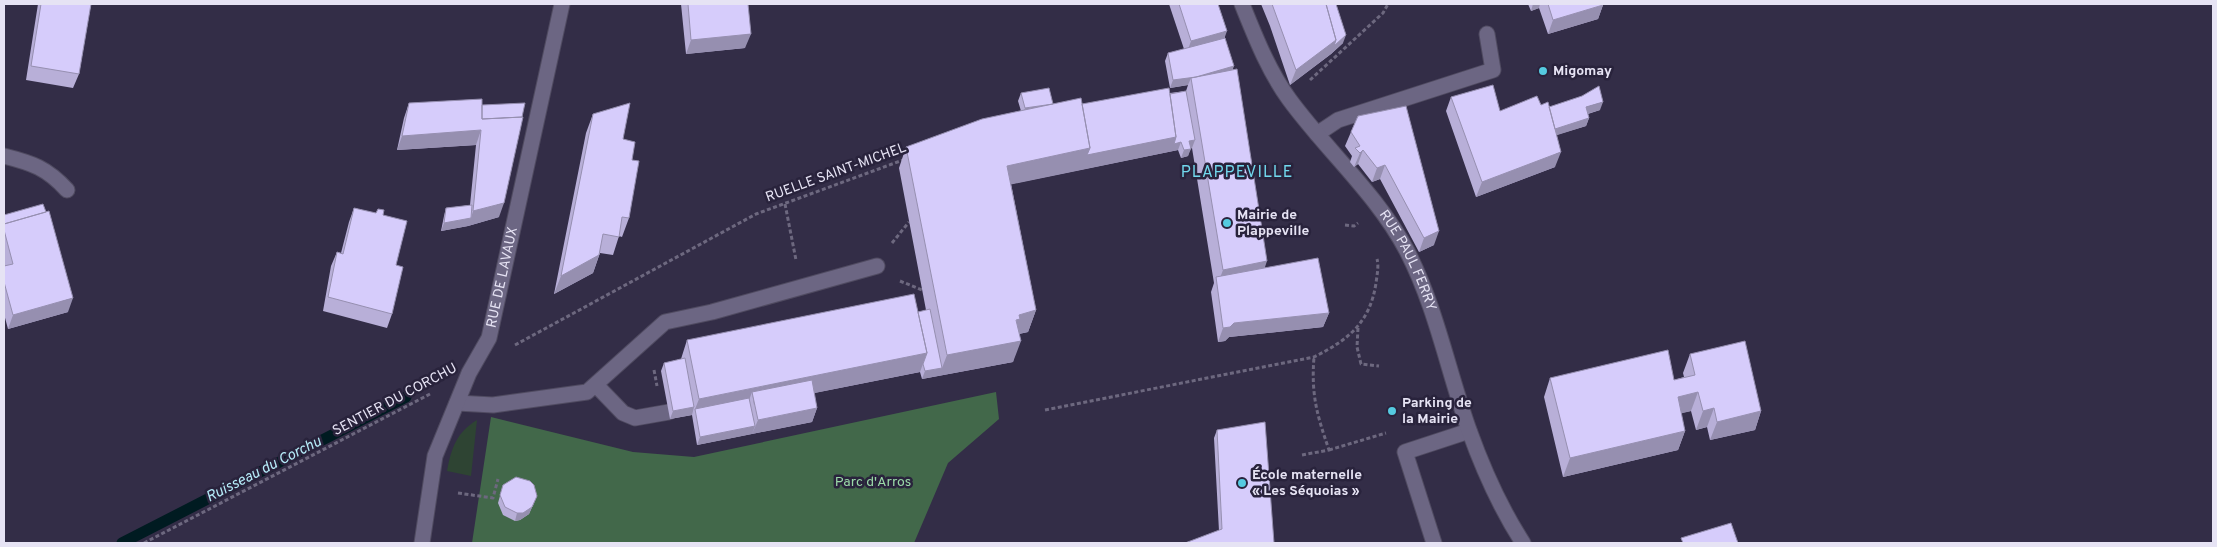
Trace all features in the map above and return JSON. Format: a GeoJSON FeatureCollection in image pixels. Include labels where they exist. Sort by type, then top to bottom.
{"type":"FeatureCollection","features":[{"type":"Feature","properties":{"kind":"street","name":"RUE DE LAVAUX"},"geometry":{"type":"LineString","coordinates":[[422,543],[435,456],[469,373],[489,338],[562,4]]}},
{"type":"Feature","properties":{"kind":"street","name":"RUE PAUL FERRY"},"geometry":{"type":"LineString","coordinates":[[1242,4],[1272,74],[1288,98],[1375,202],[1406,250],[1424,286],[1470,431],[1509,521],[1523,543]]}},
{"type":"Feature","properties":{"kind":"street"},"geometry":{"type":"LineString","coordinates":[[1317,134],[1338,120],[1493,70],[1487,34]]}},
{"type":"Feature","properties":{"kind":"street"},"geometry":{"type":"LineString","coordinates":[[4,156],[34,164],[53,175],[67,190]]}},
{"type":"Feature","properties":{"kind":"street"},"geometry":{"type":"LineString","coordinates":[[457,404],[493,405],[587,392],[666,322],[712,312],[877,266]]}},
{"type":"Feature","properties":{"kind":"street"},"geometry":{"type":"LineString","coordinates":[[596,385],[623,413],[635,418],[665,413]]}},
{"type":"Feature","properties":{"kind":"street"},"geometry":{"type":"LineString","coordinates":[[1434,543],[1405,452],[1470,431]]}},
{"type":"Feature","properties":{"kind":"path"},"geometry":{"type":"LineString","coordinates":[[1288,98],[1331,63],[1383,13],[1388,4]]}},
{"type":"Feature","properties":{"kind":"path","name":"RUELLE SAINT-MICHEL"},"geometry":{"type":"LineString","coordinates":[[509,348],[756,214],[904,160]]}},
{"type":"Feature","properties":{"kind":"path"},"geometry":{"type":"LineString","coordinates":[[784,204],[801,288]]}},
{"type":"Feature","properties":{"kind":"path"},"geometry":{"type":"LineString","coordinates":[[1354,226],[1358,230]]}},
{"type":"Feature","properties":{"kind":"path"},"geometry":{"type":"LineString","coordinates":[[1374,254],[1378,262],[1374,294],[1358,328],[1357,347],[1361,364],[1379,366]]}},
{"type":"Feature","properties":{"kind":"path"},"geometry":{"type":"LineString","coordinates":[[1044,410],[1314,357],[1338,345],[1358,328]]}},
{"type":"Feature","properties":{"kind":"path"},"geometry":{"type":"LineString","coordinates":[[647,338],[665,413]]}},
{"type":"Feature","properties":{"kind":"path"},"geometry":{"type":"LineString","coordinates":[[1314,357],[1312,384],[1316,412],[1329,450]]}},
{"type":"Feature","properties":{"kind":"path","name":"SENTIER DU CORCHU"},"geometry":{"type":"LineString","coordinates":[[144,543],[469,373]]}},
{"type":"Feature","properties":{"kind":"path"},"geometry":{"type":"LineString","coordinates":[[1302,455],[1329,450],[1390,431]]}},
{"type":"Feature","properties":{"kind":"path"},"geometry":{"type":"LineString","coordinates":[[430,489],[493,498],[498,479]]}},
{"type":"Feature","properties":{"kind":"green space","name":"Parc d'Arros"},"geometry":{"type":"Polygon","coordinates":[[[996,392],[999,419],[948,463],[914,543],[472,543],[491,417],[633,452],[694,457],[996,392]]]}},
{"type":"Feature","properties":{"kind":"green space"},"geometry":{"type":"Polygon","coordinates":[[[477,420],[471,476],[447,471],[456,441],[464,430],[477,420]]]}},
{"type":"Feature","properties":{"kind":"building"},"geometry":{"type":"Polygon","coordinates":[[[41,4],[91,4],[79,74],[31,66],[41,4]]]}},
{"type":"Feature","properties":{"kind":"building"},"geometry":{"type":"Polygon","coordinates":[[[688,4],[748,4],[751,34],[691,40],[688,4]]]}},
{"type":"Feature","properties":{"kind":"building"},"geometry":{"type":"Polygon","coordinates":[[[1179,4],[1218,4],[1227,31],[1191,41],[1179,4]]]}},
{"type":"Feature","properties":{"kind":"building"},"geometry":{"type":"Polygon","coordinates":[[[1272,4],[1326,4],[1336,40],[1296,70],[1272,4]]]}},
{"type":"Feature","properties":{"kind":"building"},"geometry":{"type":"Polygon","coordinates":[[[1326,4],[1336,4],[1346,35],[1334,46],[1336,40],[1326,4]]]}},
{"type":"Feature","properties":{"kind":"building"},"geometry":{"type":"Polygon","coordinates":[[[1548,4],[1602,4],[1603,5],[1553,20],[1548,4]]]}},
{"type":"Feature","properties":{"kind":"building"},"geometry":{"type":"Polygon","coordinates":[[[1225,38],[1234,66],[1196,77],[1173,80],[1168,53],[1225,38]]]}},
{"type":"Feature","properties":{"kind":"building","name":"Mairie de Plappeville"},"geometry":{"type":"Polygon","coordinates":[[[1237,69],[1267,261],[1223,270],[1191,78],[1237,69]]]}},
{"type":"Feature","properties":{"kind":"building"},"geometry":{"type":"Polygon","coordinates":[[[1493,85],[1500,111],[1537,96],[1541,105],[1548,102],[1561,152],[1482,182],[1451,97],[1493,85]]]}},
{"type":"Feature","properties":{"kind":"building"},"geometry":{"type":"Polygon","coordinates":[[[1599,86],[1603,102],[1586,107],[1589,118],[1555,129],[1549,107],[1582,96],[1599,86]]]}},
{"type":"Feature","properties":{"kind":"building"},"geometry":{"type":"Polygon","coordinates":[[[1049,88],[1053,104],[1025,108],[1021,93],[1049,88]]]}},
{"type":"Feature","properties":{"kind":"building"},"geometry":{"type":"Polygon","coordinates":[[[1169,88],[1176,137],[1087,155],[1090,148],[1082,104],[1169,88]]]}},
{"type":"Feature","properties":{"kind":"building"},"geometry":{"type":"Polygon","coordinates":[[[1186,91],[1195,140],[1189,141],[1191,149],[1184,150],[1181,142],[1174,144],[1176,137],[1170,94],[1186,91]]]}},
{"type":"Feature","properties":{"kind":"building"},"geometry":{"type":"Polygon","coordinates":[[[1081,98],[1090,148],[1007,166],[1036,310],[1019,315],[1020,319],[1016,320],[1021,341],[947,355],[906,147],[982,119],[1081,98]]]}},
{"type":"Feature","properties":{"kind":"building"},"geometry":{"type":"Polygon","coordinates":[[[482,99],[482,119],[523,117],[504,203],[473,211],[481,130],[402,136],[409,103],[482,99]]]}},
{"type":"Feature","properties":{"kind":"building"},"geometry":{"type":"Polygon","coordinates":[[[525,103],[522,117],[482,119],[482,105],[525,103]]]}},
{"type":"Feature","properties":{"kind":"building"},"geometry":{"type":"Polygon","coordinates":[[[630,103],[623,139],[635,142],[632,160],[639,161],[629,218],[622,217],[619,237],[603,234],[599,255],[561,276],[593,114],[630,103]]]}},
{"type":"Feature","properties":{"kind":"building"},"geometry":{"type":"Polygon","coordinates":[[[1406,106],[1439,231],[1424,238],[1385,165],[1377,168],[1363,150],[1360,153],[1355,148],[1360,146],[1351,132],[1358,116],[1406,106]]]}},
{"type":"Feature","properties":{"kind":"building"},"geometry":{"type":"Polygon","coordinates":[[[43,204],[46,212],[4,224],[4,215],[43,204]]]}},
{"type":"Feature","properties":{"kind":"building"},"geometry":{"type":"Polygon","coordinates":[[[472,205],[471,218],[444,223],[446,208],[472,205]]]}},
{"type":"Feature","properties":{"kind":"building"},"geometry":{"type":"Polygon","coordinates":[[[354,208],[376,213],[378,209],[384,210],[383,215],[407,221],[396,265],[403,267],[392,314],[328,297],[337,252],[343,254],[354,208]]]}},
{"type":"Feature","properties":{"kind":"building"},"geometry":{"type":"Polygon","coordinates":[[[49,211],[73,298],[13,315],[4,282],[4,266],[13,264],[4,224],[49,211]]]}},
{"type":"Feature","properties":{"kind":"building"},"geometry":{"type":"Polygon","coordinates":[[[1318,258],[1329,313],[1234,323],[1230,327],[1223,328],[1216,277],[1318,258]]]}},
{"type":"Feature","properties":{"kind":"building"},"geometry":{"type":"Polygon","coordinates":[[[914,294],[927,353],[699,399],[687,340],[914,294]]]}},
{"type":"Feature","properties":{"kind":"building"},"geometry":{"type":"Polygon","coordinates":[[[930,309],[942,368],[925,371],[923,364],[927,353],[918,312],[930,309]]]}},
{"type":"Feature","properties":{"kind":"building"},"geometry":{"type":"Polygon","coordinates":[[[1745,341],[1761,411],[1717,422],[1714,408],[1703,411],[1698,392],[1678,397],[1685,431],[1570,458],[1550,378],[1668,350],[1674,380],[1695,375],[1690,354],[1745,341]]]}},
{"type":"Feature","properties":{"kind":"building"},"geometry":{"type":"Polygon","coordinates":[[[685,358],[694,407],[673,411],[664,363],[685,358]]]}},
{"type":"Feature","properties":{"kind":"building"},"geometry":{"type":"Polygon","coordinates":[[[812,380],[817,408],[758,420],[752,392],[812,380]]]}},
{"type":"Feature","properties":{"kind":"building"},"geometry":{"type":"Polygon","coordinates":[[[749,398],[755,426],[700,437],[695,409],[749,398]]]}},
{"type":"Feature","properties":{"kind":"building","name":"École maternelle « Les Séquoias »"},"geometry":{"type":"Polygon","coordinates":[[[1265,422],[1274,543],[1185,543],[1222,529],[1217,430],[1265,422]]]}},
{"type":"Feature","properties":{"kind":"building"},"geometry":{"type":"Polygon","coordinates":[[[516,477],[530,481],[534,485],[537,496],[532,507],[523,513],[517,513],[505,507],[500,495],[503,485],[516,477]]]}},
{"type":"Feature","properties":{"kind":"building"},"geometry":{"type":"Polygon","coordinates":[[[1731,523],[1738,543],[1683,543],[1681,538],[1731,523]]]}},
{"type":"Feature","properties":{"kind":"waterway","name":"Ruisseau du Corchu"},"geometry":{"type":"LineString","coordinates":[[122,543],[406,397]]}},
{"type":"Feature","properties":{"kind":"place","name":"Migomay"},"geometry":{"type":"Point","coordinates":[1543,71]}},
{"type":"Feature","properties":{"kind":"place","name":"Mairie de Plappeville"},"geometry":{"type":"Point","coordinates":[1227,223]}},
{"type":"Feature","properties":{"kind":"place","name":"Parking de la Mairie"},"geometry":{"type":"Point","coordinates":[1392,411]}},
{"type":"Feature","properties":{"kind":"place","name":"École maternelle « Les Séquoias »"},"geometry":{"type":"Point","coordinates":[1242,483]}},
{"type":"Feature","properties":{"kind":"district","name":"PLAPPEVILLE"},"geometry":{"type":"Point","coordinates":[1237,173]}}]}
